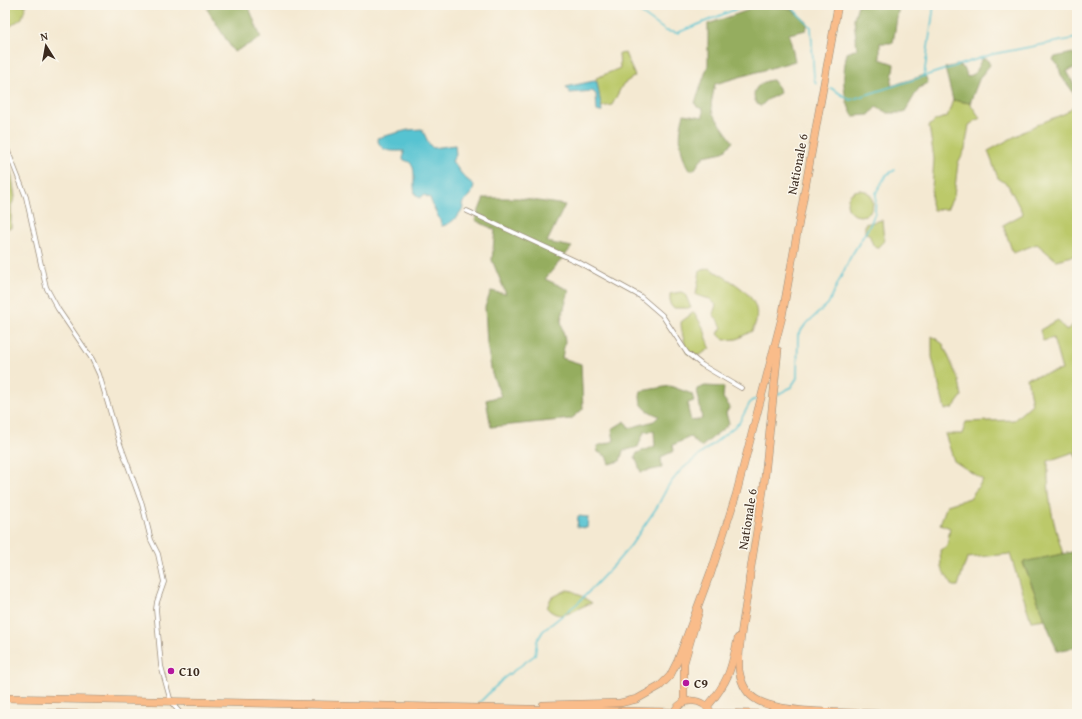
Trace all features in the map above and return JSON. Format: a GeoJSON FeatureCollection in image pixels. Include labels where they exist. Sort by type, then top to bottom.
{"type":"FeatureCollection","features":[{"type":"Feature","properties":{"kind":"main road","name":"Nationale 6"},"geometry":{"type":"LineString","coordinates":[[684,702],[684,663],[711,571],[736,495],[780,326],[838,5]]}},
{"type":"Feature","properties":{"kind":"main road","name":"Nationale 6"},"geometry":{"type":"LineString","coordinates":[[710,711],[725,685],[730,672],[750,576],[764,485],[780,326]]}},
{"type":"Feature","properties":{"kind":"main road"},"geometry":{"type":"LineString","coordinates":[[418,708],[620,703],[650,693],[670,676],[678,660],[711,571]]}},
{"type":"Feature","properties":{"kind":"main road"},"geometry":{"type":"LineString","coordinates":[[750,576],[739,654],[739,669],[742,682],[747,692],[757,700],[771,706],[789,709],[881,714]]}},
{"type":"Feature","properties":{"kind":"main road"},"geometry":{"type":"LineString","coordinates":[[5,698],[673,713],[684,702],[697,701],[710,711],[763,714]]}},
{"type":"Feature","properties":{"kind":"main road"},"geometry":{"type":"LineString","coordinates":[[5,713],[86,714]]}},
{"type":"Feature","properties":{"kind":"street"},"geometry":{"type":"LineString","coordinates":[[5,144],[26,197],[46,287],[58,309],[92,360],[99,374],[119,441],[158,554],[164,582],[156,609],[160,656],[171,702],[181,714]]}},
{"type":"Feature","properties":{"kind":"street"},"geometry":{"type":"LineString","coordinates":[[467,211],[580,263],[640,296],[662,315],[687,353],[702,365],[741,388]]}},
{"type":"Feature","properties":{"kind":"green space"},"geometry":{"type":"Polygon","coordinates":[[[5,5],[26,5],[22,18],[5,30],[5,5]]]}},
{"type":"Feature","properties":{"kind":"green space"},"geometry":{"type":"Polygon","coordinates":[[[214,5],[248,5],[261,38],[234,52],[207,9],[214,5]]]}},
{"type":"Feature","properties":{"kind":"green space"},"geometry":{"type":"Polygon","coordinates":[[[753,5],[791,9],[807,22],[806,30],[789,34],[795,61],[715,84],[711,104],[713,114],[733,142],[723,152],[704,156],[694,170],[689,170],[681,149],[680,135],[684,114],[703,117],[703,109],[697,107],[695,103],[708,65],[708,24],[746,11],[753,5]]]}},
{"type":"Feature","properties":{"kind":"green space"},"geometry":{"type":"Polygon","coordinates":[[[858,5],[899,5],[893,43],[880,43],[880,59],[894,64],[891,86],[925,75],[928,83],[919,88],[904,113],[888,113],[876,107],[869,115],[853,116],[849,108],[845,93],[844,69],[847,53],[857,49],[854,18],[858,5]]]}},
{"type":"Feature","properties":{"kind":"green space"},"geometry":{"type":"Polygon","coordinates":[[[625,53],[635,76],[623,84],[612,105],[601,107],[596,78],[620,68],[619,54],[625,53]]]}},
{"type":"Feature","properties":{"kind":"green space"},"geometry":{"type":"Polygon","coordinates":[[[1073,53],[1077,58],[1077,67],[1067,71],[1077,91],[1076,97],[1062,77],[1058,65],[1053,60],[1055,57],[1073,53]]]}},
{"type":"Feature","properties":{"kind":"green space"},"geometry":{"type":"Polygon","coordinates":[[[982,59],[987,59],[990,65],[980,77],[970,103],[953,100],[945,68],[957,65],[965,69],[967,77],[974,74],[982,59]]]}},
{"type":"Feature","properties":{"kind":"green space"},"geometry":{"type":"Polygon","coordinates":[[[773,80],[779,88],[780,93],[767,100],[761,106],[758,105],[754,96],[756,88],[763,82],[773,80]]]}},
{"type":"Feature","properties":{"kind":"green space"},"geometry":{"type":"Polygon","coordinates":[[[953,100],[970,103],[980,118],[969,125],[965,149],[958,163],[954,196],[947,209],[933,210],[931,203],[934,159],[929,126],[936,120],[947,117],[953,100]]]}},
{"type":"Feature","properties":{"kind":"green space"},"geometry":{"type":"Polygon","coordinates":[[[1077,102],[1077,255],[1056,260],[1037,244],[1013,253],[1003,225],[1023,214],[1008,185],[998,178],[988,151],[1036,125],[1066,113],[1077,102]]]}},
{"type":"Feature","properties":{"kind":"green space"},"geometry":{"type":"Polygon","coordinates":[[[5,171],[11,171],[15,197],[11,206],[11,228],[5,228],[5,171]]]}},
{"type":"Feature","properties":{"kind":"green space"},"geometry":{"type":"Polygon","coordinates":[[[860,190],[869,194],[873,203],[869,212],[860,216],[851,212],[847,203],[851,194],[860,190]]]}},
{"type":"Feature","properties":{"kind":"green space"},"geometry":{"type":"Polygon","coordinates":[[[484,198],[518,198],[565,205],[547,242],[572,247],[545,279],[569,290],[561,320],[565,341],[562,358],[581,364],[583,409],[571,419],[491,427],[486,400],[501,396],[492,374],[487,344],[485,307],[491,291],[506,294],[492,260],[495,230],[475,220],[484,198]]]}},
{"type":"Feature","properties":{"kind":"green space"},"geometry":{"type":"Polygon","coordinates":[[[882,220],[884,241],[877,248],[873,245],[869,234],[865,233],[865,224],[882,220]]]}},
{"type":"Feature","properties":{"kind":"green space"},"geometry":{"type":"Polygon","coordinates":[[[709,268],[746,292],[756,309],[756,319],[752,331],[737,339],[724,340],[718,334],[722,327],[713,314],[716,305],[710,299],[696,295],[700,271],[709,268]]]}},
{"type":"Feature","properties":{"kind":"green space"},"geometry":{"type":"Polygon","coordinates":[[[681,292],[685,294],[691,308],[673,308],[670,304],[670,294],[681,292]]]}},
{"type":"Feature","properties":{"kind":"green space"},"geometry":{"type":"Polygon","coordinates":[[[694,312],[704,329],[710,348],[699,356],[687,353],[681,326],[681,322],[694,312]]]}},
{"type":"Feature","properties":{"kind":"green space"},"geometry":{"type":"Polygon","coordinates":[[[1058,320],[1066,331],[1077,321],[1077,459],[1074,452],[1048,461],[1049,497],[1063,554],[1023,563],[1045,619],[1031,621],[1010,554],[967,558],[958,586],[953,586],[941,568],[940,550],[947,546],[950,528],[940,524],[947,505],[970,498],[983,480],[954,461],[945,434],[962,434],[966,422],[1014,420],[1032,404],[1027,378],[1062,370],[1053,338],[1043,341],[1040,330],[1058,320]]]}},
{"type":"Feature","properties":{"kind":"green space"},"geometry":{"type":"Polygon","coordinates":[[[932,336],[943,344],[959,381],[962,396],[953,408],[945,410],[932,357],[932,336]]]}},
{"type":"Feature","properties":{"kind":"green space"},"geometry":{"type":"Polygon","coordinates":[[[670,386],[692,394],[694,401],[688,403],[691,421],[702,419],[697,389],[705,386],[724,387],[723,398],[730,407],[726,413],[729,424],[701,447],[690,437],[673,445],[674,451],[661,457],[662,468],[641,472],[635,457],[637,453],[655,446],[654,431],[644,432],[638,447],[623,451],[620,461],[609,464],[606,456],[598,452],[597,446],[614,441],[612,429],[625,421],[629,428],[654,421],[659,416],[644,407],[640,401],[641,391],[670,386]]]}},
{"type":"Feature","properties":{"kind":"green space"},"geometry":{"type":"Polygon","coordinates":[[[1077,551],[1077,647],[1057,651],[1023,562],[1077,551]]]}},
{"type":"Feature","properties":{"kind":"green space"},"geometry":{"type":"Polygon","coordinates":[[[567,590],[573,591],[592,603],[564,615],[553,613],[547,608],[551,598],[567,590]]]}},
{"type":"Feature","properties":{"kind":"water"},"geometry":{"type":"Polygon","coordinates":[[[594,81],[597,82],[602,111],[600,112],[597,111],[596,94],[592,91],[570,93],[566,87],[594,81]]]}},
{"type":"Feature","properties":{"kind":"water"},"geometry":{"type":"Polygon","coordinates":[[[422,129],[429,144],[433,148],[455,145],[456,155],[452,161],[464,177],[474,185],[473,191],[462,204],[463,208],[459,214],[452,222],[442,226],[430,198],[424,195],[420,198],[416,195],[414,190],[414,174],[412,165],[403,160],[404,151],[390,151],[384,149],[377,138],[408,130],[422,129]]]}},
{"type":"Feature","properties":{"kind":"water"},"geometry":{"type":"Polygon","coordinates":[[[578,516],[588,517],[587,528],[577,527],[578,516]]]}},
{"type":"Feature","properties":{"kind":"waterway"},"geometry":{"type":"LineString","coordinates":[[630,5],[666,31],[677,33],[746,5]]}},
{"type":"Feature","properties":{"kind":"waterway"},"geometry":{"type":"LineString","coordinates":[[789,5],[811,27],[814,78],[816,84]]}},
{"type":"Feature","properties":{"kind":"waterway"},"geometry":{"type":"LineString","coordinates":[[924,76],[934,5]]}},
{"type":"Feature","properties":{"kind":"waterway"},"geometry":{"type":"LineString","coordinates":[[831,88],[850,100],[993,54],[1077,38]]}},
{"type":"Feature","properties":{"kind":"waterway"},"geometry":{"type":"LineString","coordinates":[[779,394],[791,387],[797,378],[798,335],[805,325],[828,304],[850,258],[870,225],[875,213],[876,193],[886,175],[895,170]]}},
{"type":"Feature","properties":{"kind":"waterway"},"geometry":{"type":"LineString","coordinates":[[479,703],[504,678],[535,655],[537,641],[543,631],[579,602],[615,564],[631,545],[657,507],[668,486],[681,470],[739,423],[751,401],[756,399]]}},
{"type":"Feature","properties":{"kind":"place","name":"C10"},"geometry":{"type":"Point","coordinates":[171,671]}},
{"type":"Feature","properties":{"kind":"place","name":"C9"},"geometry":{"type":"Point","coordinates":[686,683]}}]}
